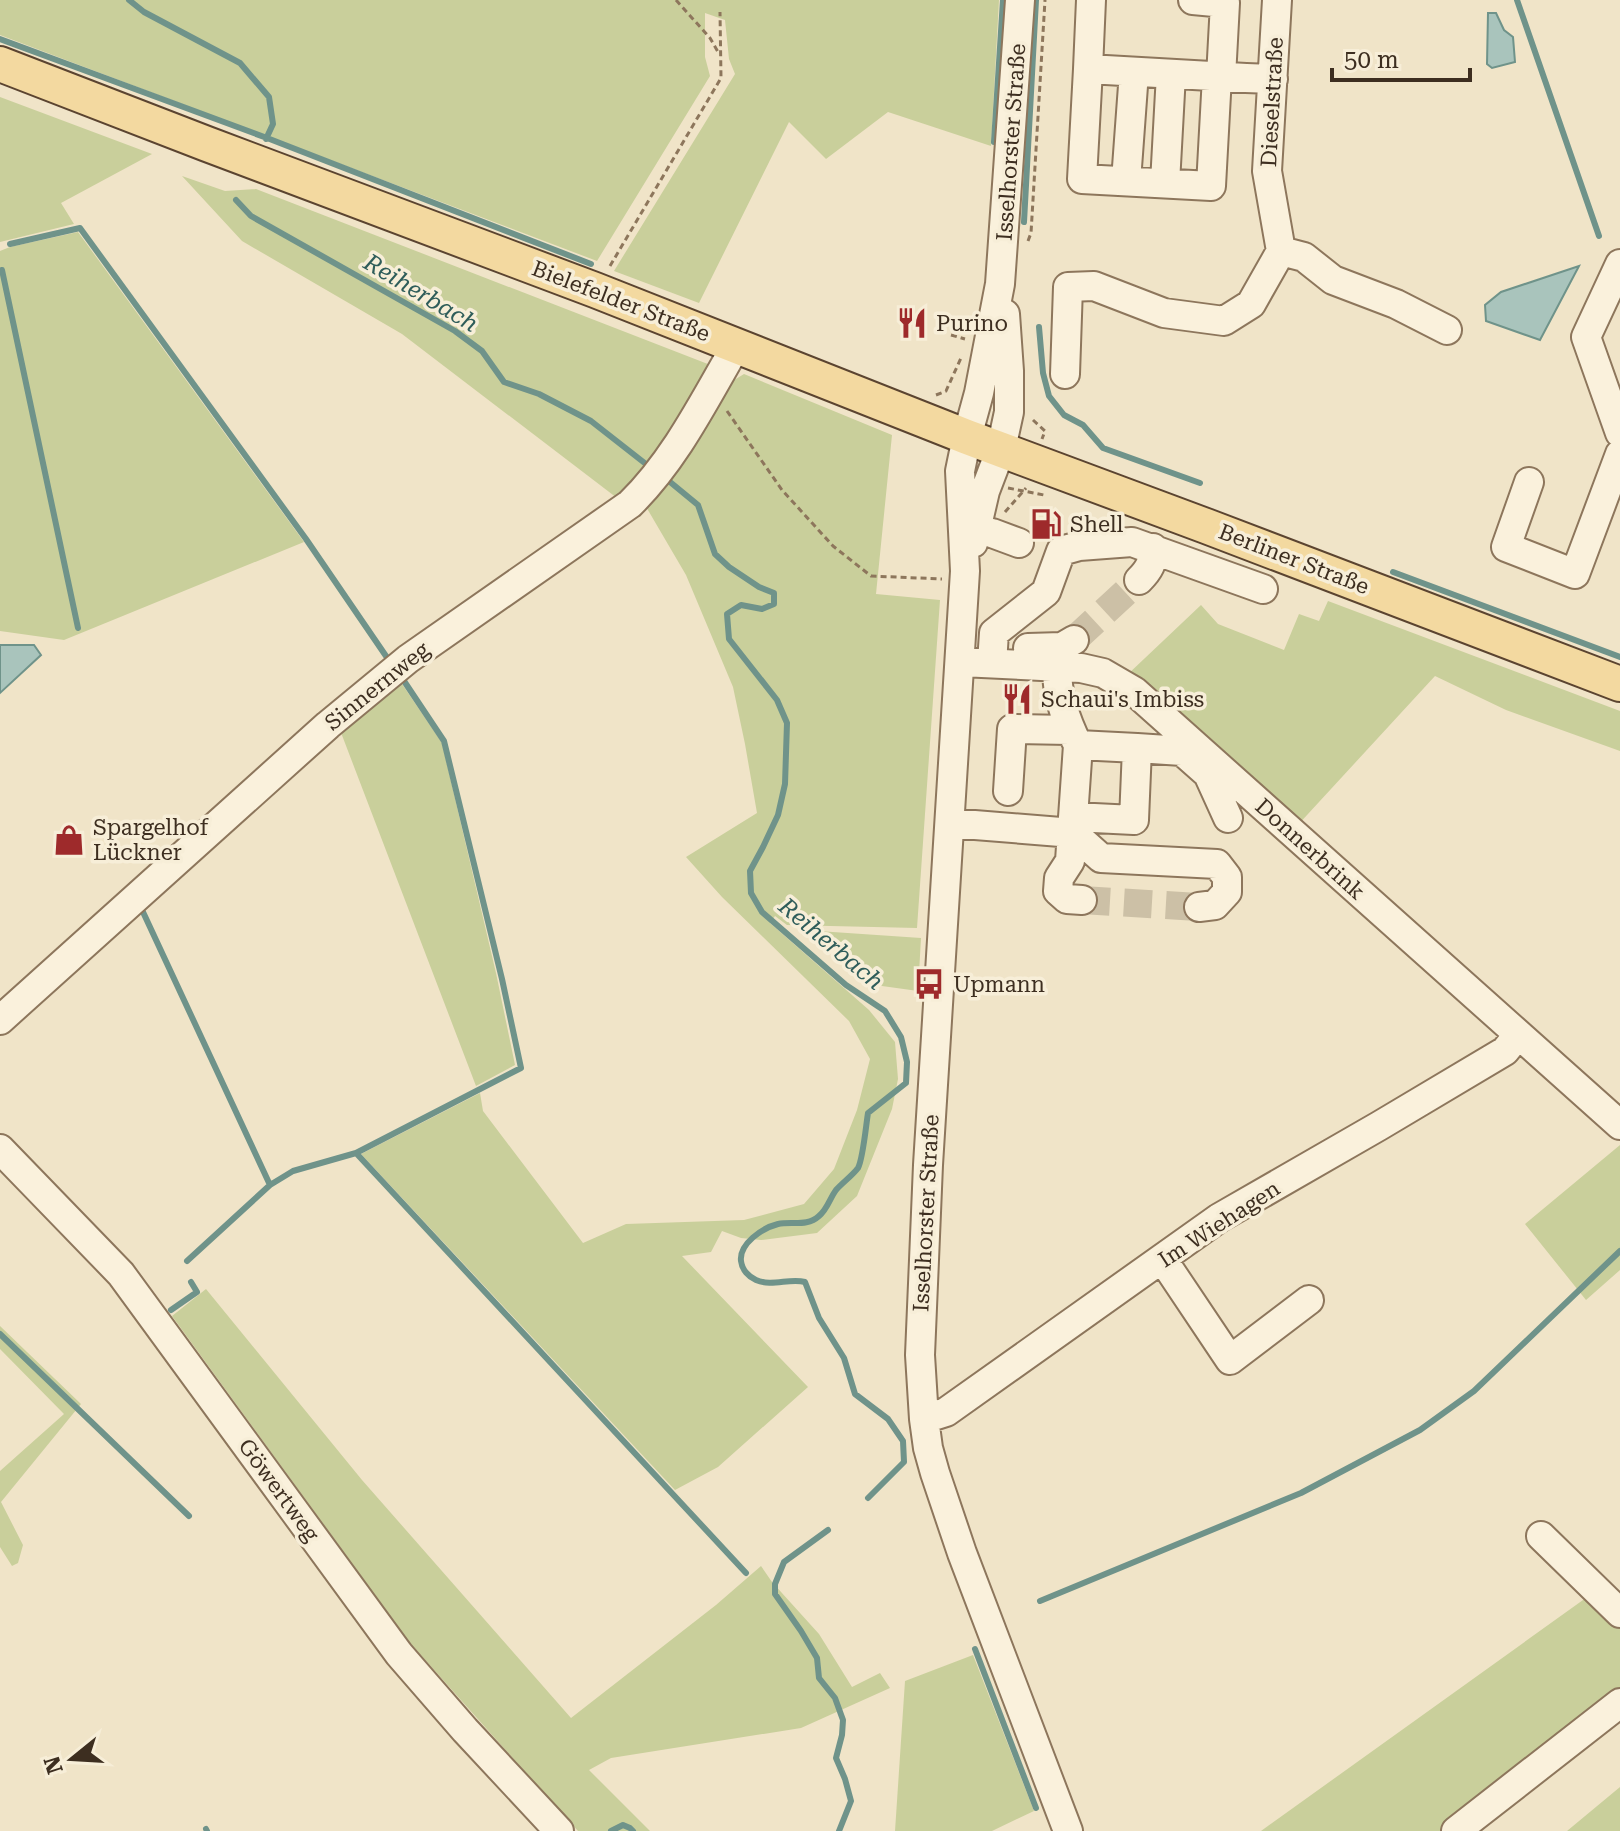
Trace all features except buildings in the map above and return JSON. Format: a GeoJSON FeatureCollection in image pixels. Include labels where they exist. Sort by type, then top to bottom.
{"type":"FeatureCollection","features":[{"type":"Feature","properties":{"kind":"main road","name":"Bielefelder Straße"},"geometry":{"type":"LineString","coordinates":[[0,64],[595,290],[967,437]]}},
{"type":"Feature","properties":{"kind":"main road","name":"Berliner Straße"},"geometry":{"type":"LineString","coordinates":[[967,437],[1620,684]]}},
{"type":"Feature","properties":{"kind":"street","name":"Isselhorster Straße"},"geometry":{"type":"LineString","coordinates":[[1020,0],[1000,284],[960,471],[970,528],[920,1355],[924,1419],[932,1460],[953,1527],[1068,1831]]}},
{"type":"Feature","properties":{"kind":"street"},"geometry":{"type":"LineString","coordinates":[[1091,0],[1082,179],[1211,186],[1225,3],[1193,0]]}},
{"type":"Feature","properties":{"kind":"street","name":"Dieselstraße"},"geometry":{"type":"LineString","coordinates":[[1277,0],[1267,171],[1281,251]]}},
{"type":"Feature","properties":{"kind":"street"},"geometry":{"type":"LineString","coordinates":[[1088,69],[1273,79]]}},
{"type":"Feature","properties":{"kind":"street"},"geometry":{"type":"LineString","coordinates":[[1126,181],[1134,72]]}},
{"type":"Feature","properties":{"kind":"street"},"geometry":{"type":"LineString","coordinates":[[1165,183],[1171,74]]}},
{"type":"Feature","properties":{"kind":"street"},"geometry":{"type":"LineString","coordinates":[[1065,374],[1068,287],[1094,286],[1164,313],[1224,321],[1251,304],[1281,251],[1304,257],[1333,280],[1396,304],[1447,330]]}},
{"type":"Feature","properties":{"kind":"street"},"geometry":{"type":"LineString","coordinates":[[1620,265],[1586,337],[1620,433]]}},
{"type":"Feature","properties":{"kind":"street","name":"Isselhorster Straße"},"geometry":{"type":"LineString","coordinates":[[970,528],[1001,449],[1009,412],[1005,313],[1000,284]]}},
{"type":"Feature","properties":{"kind":"street","name":"Sinnernweg"},"geometry":{"type":"LineString","coordinates":[[0,1020],[328,725],[408,659],[630,504],[659,470],[694,420],[736,346]]}},
{"type":"Feature","properties":{"kind":"street"},"geometry":{"type":"LineString","coordinates":[[1529,482],[1506,547],[1575,574],[1620,454]]}},
{"type":"Feature","properties":{"kind":"street"},"geometry":{"type":"LineString","coordinates":[[970,528],[1038,551],[1132,542],[1263,589]]}},
{"type":"Feature","properties":{"kind":"street"},"geometry":{"type":"LineString","coordinates":[[1139,580],[1153,562],[1153,548]]}},
{"type":"Feature","properties":{"kind":"street"},"geometry":{"type":"LineString","coordinates":[[1038,551],[1046,592],[994,633],[993,656],[1062,647],[1074,640]]}},
{"type":"Feature","properties":{"kind":"street","name":"Donnerbrink"},"geometry":{"type":"LineString","coordinates":[[961,662],[993,656],[1081,668],[1103,673],[1134,691],[1620,1125]]}},
{"type":"Feature","properties":{"kind":"street"},"geometry":{"type":"LineString","coordinates":[[1057,665],[1056,678],[1074,737],[1070,861],[1059,878],[1058,891],[1067,899],[1082,900]]}},
{"type":"Feature","properties":{"kind":"street"},"geometry":{"type":"LineString","coordinates":[[1008,791],[1012,729],[1137,748],[1182,751],[1208,774],[1228,818]]}},
{"type":"Feature","properties":{"kind":"street"},"geometry":{"type":"LineString","coordinates":[[950,823],[1073,825],[1134,820],[1137,748]]}},
{"type":"Feature","properties":{"kind":"street"},"geometry":{"type":"LineString","coordinates":[[1073,825],[1101,858],[1217,864],[1227,877],[1227,892],[1215,905],[1199,907]]}},
{"type":"Feature","properties":{"kind":"street","name":"Im Wiehagen"},"geometry":{"type":"LineString","coordinates":[[924,1419],[946,1412],[1219,1218],[1505,1051],[1518,1035]]}},
{"type":"Feature","properties":{"kind":"street","name":"Göwertweg"},"geometry":{"type":"LineString","coordinates":[[0,1149],[121,1274],[399,1654],[559,1831]]}},
{"type":"Feature","properties":{"kind":"street"},"geometry":{"type":"LineString","coordinates":[[1163,1260],[1230,1360],[1309,1300]]}},
{"type":"Feature","properties":{"kind":"street"},"geometry":{"type":"LineString","coordinates":[[1541,1536],[1620,1613]]}},
{"type":"Feature","properties":{"kind":"street"},"geometry":{"type":"LineString","coordinates":[[1456,1831],[1620,1703]]}},
{"type":"Feature","properties":{"kind":"path"},"geometry":{"type":"LineString","coordinates":[[676,0],[710,38],[720,55]]}},
{"type":"Feature","properties":{"kind":"path"},"geometry":{"type":"LineString","coordinates":[[1027,243],[1031,233],[1045,0]]}},
{"type":"Feature","properties":{"kind":"path"},"geometry":{"type":"LineString","coordinates":[[595,290],[721,78],[720,12]]}},
{"type":"Feature","properties":{"kind":"path"},"geometry":{"type":"LineString","coordinates":[[926,392],[937,396],[946,391],[961,357],[966,340],[951,335]]}},
{"type":"Feature","properties":{"kind":"path"},"geometry":{"type":"LineString","coordinates":[[707,398],[729,412],[782,490],[833,546],[871,576],[965,576]]}},
{"type":"Feature","properties":{"kind":"path"},"geometry":{"type":"LineString","coordinates":[[1031,419],[1045,431]]}},
{"type":"Feature","properties":{"kind":"green space"},"geometry":{"type":"Polygon","coordinates":[[[0,0],[999,0],[991,146],[888,112],[826,159],[789,122],[699,303],[614,271],[735,74],[729,59],[725,20],[705,13],[705,57],[710,76],[597,261],[0,35],[0,0]]]}},
{"type":"Feature","properties":{"kind":"green space"},"geometry":{"type":"Polygon","coordinates":[[[0,97],[152,154],[61,203],[74,224],[0,242],[0,97]]]}},
{"type":"Feature","properties":{"kind":"green space"},"geometry":{"type":"Polygon","coordinates":[[[182,176],[225,191],[256,189],[713,366],[644,475],[617,498],[402,334],[242,241],[182,176]]]}},
{"type":"Feature","properties":{"kind":"green space"},"geometry":{"type":"Polygon","coordinates":[[[78,232],[304,542],[64,640],[0,631],[0,251],[78,232]]]}},
{"type":"Feature","properties":{"kind":"green space"},"geometry":{"type":"Polygon","coordinates":[[[744,374],[892,435],[876,594],[940,600],[917,928],[787,925],[775,916],[770,923],[869,1010],[895,1042],[898,1079],[892,1109],[857,1196],[817,1233],[761,1240],[741,1238],[722,1231],[711,1252],[682,1256],[808,1387],[718,1467],[675,1490],[361,1154],[480,1093],[483,1111],[583,1243],[626,1224],[744,1220],[804,1204],[834,1169],[857,1110],[870,1059],[849,1021],[722,897],[686,857],[757,813],[733,687],[686,575],[645,505],[726,385],[744,374]]]}},
{"type":"Feature","properties":{"kind":"green space"},"geometry":{"type":"Polygon","coordinates":[[[1328,601],[1620,711],[1620,751],[1506,710],[1435,676],[1296,827],[1126,676],[1201,605],[1218,624],[1284,650],[1299,614],[1319,621],[1328,601]]]}},
{"type":"Feature","properties":{"kind":"green space"},"geometry":{"type":"Polygon","coordinates":[[[400,681],[442,743],[515,1065],[476,1086],[340,730],[400,681]]]}},
{"type":"Feature","properties":{"kind":"green space"},"geometry":{"type":"Polygon","coordinates":[[[818,931],[921,938],[918,991],[882,986],[857,968],[818,931]]]}},
{"type":"Feature","properties":{"kind":"green space"},"geometry":{"type":"Polygon","coordinates":[[[1620,1145],[1620,1270],[1586,1300],[1525,1224],[1620,1145]]]}},
{"type":"Feature","properties":{"kind":"green space"},"geometry":{"type":"Polygon","coordinates":[[[206,1289],[362,1480],[571,1718],[761,1566],[819,1634],[852,1687],[880,1673],[890,1688],[801,1728],[611,1758],[589,1770],[650,1831],[578,1831],[410,1643],[172,1316],[206,1289]]]}},
{"type":"Feature","properties":{"kind":"green space"},"geometry":{"type":"Polygon","coordinates":[[[0,1326],[81,1404],[1,1502],[23,1545],[18,1563],[12,1566],[0,1547],[0,1471],[64,1414],[0,1349],[0,1326]]]}},
{"type":"Feature","properties":{"kind":"green space"},"geometry":{"type":"Polygon","coordinates":[[[1590,1595],[1620,1624],[1620,1691],[1443,1831],[1261,1831],[1590,1595]]]}},
{"type":"Feature","properties":{"kind":"green space"},"geometry":{"type":"Polygon","coordinates":[[[973,1655],[1034,1811],[992,1831],[895,1831],[905,1681],[973,1655]]]}},
{"type":"Feature","properties":{"kind":"green space"},"geometry":{"type":"Polygon","coordinates":[[[1620,1787],[1620,1831],[1567,1831],[1620,1787]]]}},
{"type":"Feature","properties":{"kind":"water"},"geometry":{"type":"Polygon","coordinates":[[[1488,13],[1496,13],[1504,30],[1513,37],[1515,62],[1492,68],[1487,64],[1488,13]]]}},
{"type":"Feature","properties":{"kind":"water"},"geometry":{"type":"Polygon","coordinates":[[[1579,266],[1540,340],[1486,321],[1485,305],[1501,292],[1579,266]]]}},
{"type":"Feature","properties":{"kind":"water"},"geometry":{"type":"Polygon","coordinates":[[[0,645],[34,645],[41,655],[0,693],[0,645]]]}},
{"type":"Feature","properties":{"kind":"waterway","name":"Reiherbach"},"geometry":{"type":"LineString","coordinates":[[129,0],[144,12],[240,63],[269,97],[273,124],[266,139]]}},
{"type":"Feature","properties":{"kind":"waterway"},"geometry":{"type":"LineString","coordinates":[[994,142],[1003,0]]}},
{"type":"Feature","properties":{"kind":"waterway"},"geometry":{"type":"LineString","coordinates":[[1024,222],[1036,0]]}},
{"type":"Feature","properties":{"kind":"waterway"},"geometry":{"type":"LineString","coordinates":[[1517,0],[1599,236]]}},
{"type":"Feature","properties":{"kind":"waterway"},"geometry":{"type":"LineString","coordinates":[[0,39],[267,138],[591,264]]}},
{"type":"Feature","properties":{"kind":"waterway","name":"Reiherbach"},"geometry":{"type":"LineString","coordinates":[[236,200],[251,216],[455,331],[482,351],[504,382],[539,394],[591,421],[651,468]]}},
{"type":"Feature","properties":{"kind":"waterway"},"geometry":{"type":"LineString","coordinates":[[10,244],[80,228],[306,539],[388,659]]}},
{"type":"Feature","properties":{"kind":"waterway"},"geometry":{"type":"LineString","coordinates":[[2,270],[78,628]]}},
{"type":"Feature","properties":{"kind":"waterway"},"geometry":{"type":"LineString","coordinates":[[1039,327],[1043,373],[1049,396],[1064,415],[1083,425],[1103,448],[1200,483]]}},
{"type":"Feature","properties":{"kind":"waterway","name":"Reiherbach"},"geometry":{"type":"LineString","coordinates":[[664,477],[698,505],[715,554],[759,587],[774,593],[774,604],[762,609],[741,605],[727,614],[729,639],[777,700],[787,723],[785,784],[778,815],[750,871],[751,893],[762,912],[846,985],[885,1011],[901,1037],[907,1062],[906,1083],[868,1113],[858,1168],[836,1190],[822,1213],[810,1221],[778,1224],[765,1229],[748,1243],[741,1255],[744,1270],[756,1280],[768,1283],[805,1282],[819,1318],[844,1358],[855,1394],[888,1419],[903,1441],[904,1462],[868,1498]]}},
{"type":"Feature","properties":{"kind":"waterway"},"geometry":{"type":"LineString","coordinates":[[1393,572],[1620,657]]}},
{"type":"Feature","properties":{"kind":"waterway"},"geometry":{"type":"LineString","coordinates":[[187,1261],[270,1185],[293,1171],[356,1153],[521,1068],[444,741],[404,681]]}},
{"type":"Feature","properties":{"kind":"waterway"},"geometry":{"type":"LineString","coordinates":[[143,912],[270,1185]]}},
{"type":"Feature","properties":{"kind":"waterway"},"geometry":{"type":"LineString","coordinates":[[356,1153],[746,1573]]}},
{"type":"Feature","properties":{"kind":"waterway"},"geometry":{"type":"LineString","coordinates":[[1040,1601],[1301,1493],[1420,1430],[1474,1391],[1620,1251]]}},
{"type":"Feature","properties":{"kind":"waterway"},"geometry":{"type":"LineString","coordinates":[[171,1310],[197,1292],[191,1282]]}},
{"type":"Feature","properties":{"kind":"waterway"},"geometry":{"type":"LineString","coordinates":[[0,1334],[189,1516]]}},
{"type":"Feature","properties":{"kind":"waterway","name":"Reiherbach"},"geometry":{"type":"LineString","coordinates":[[828,1530],[784,1562],[775,1584],[775,1594],[817,1658],[819,1678],[835,1698],[843,1720],[836,1758],[851,1801],[839,1831]]}},
{"type":"Feature","properties":{"kind":"waterway"},"geometry":{"type":"LineString","coordinates":[[975,1649],[1036,1808]]}},
{"type":"Feature","properties":{"kind":"waterway"},"geometry":{"type":"LineString","coordinates":[[611,1831],[623,1825],[633,1831]]}},
{"type":"Feature","properties":{"kind":"tunnel"},"geometry":{"type":"LineString","coordinates":[[1074,640],[1139,580]]}},
{"type":"Feature","properties":{"kind":"tunnel"},"geometry":{"type":"LineString","coordinates":[[1082,900],[1199,907]]}},
{"type":"Feature","properties":{"kind":"place","name":"Purino"},"geometry":{"type":"Point","coordinates":[912,323]}},
{"type":"Feature","properties":{"kind":"place","name":"Shell"},"geometry":{"type":"Point","coordinates":[1046,524]}},
{"type":"Feature","properties":{"kind":"place","name":"Schaui's Imbiss"},"geometry":{"type":"Point","coordinates":[1017,699]}},
{"type":"Feature","properties":{"kind":"place","name":"Spargelhof Lückner"},"geometry":{"type":"Point","coordinates":[69,840]}},
{"type":"Feature","properties":{"kind":"place","name":"Upmann"},"geometry":{"type":"Point","coordinates":[929,984]}}]}
